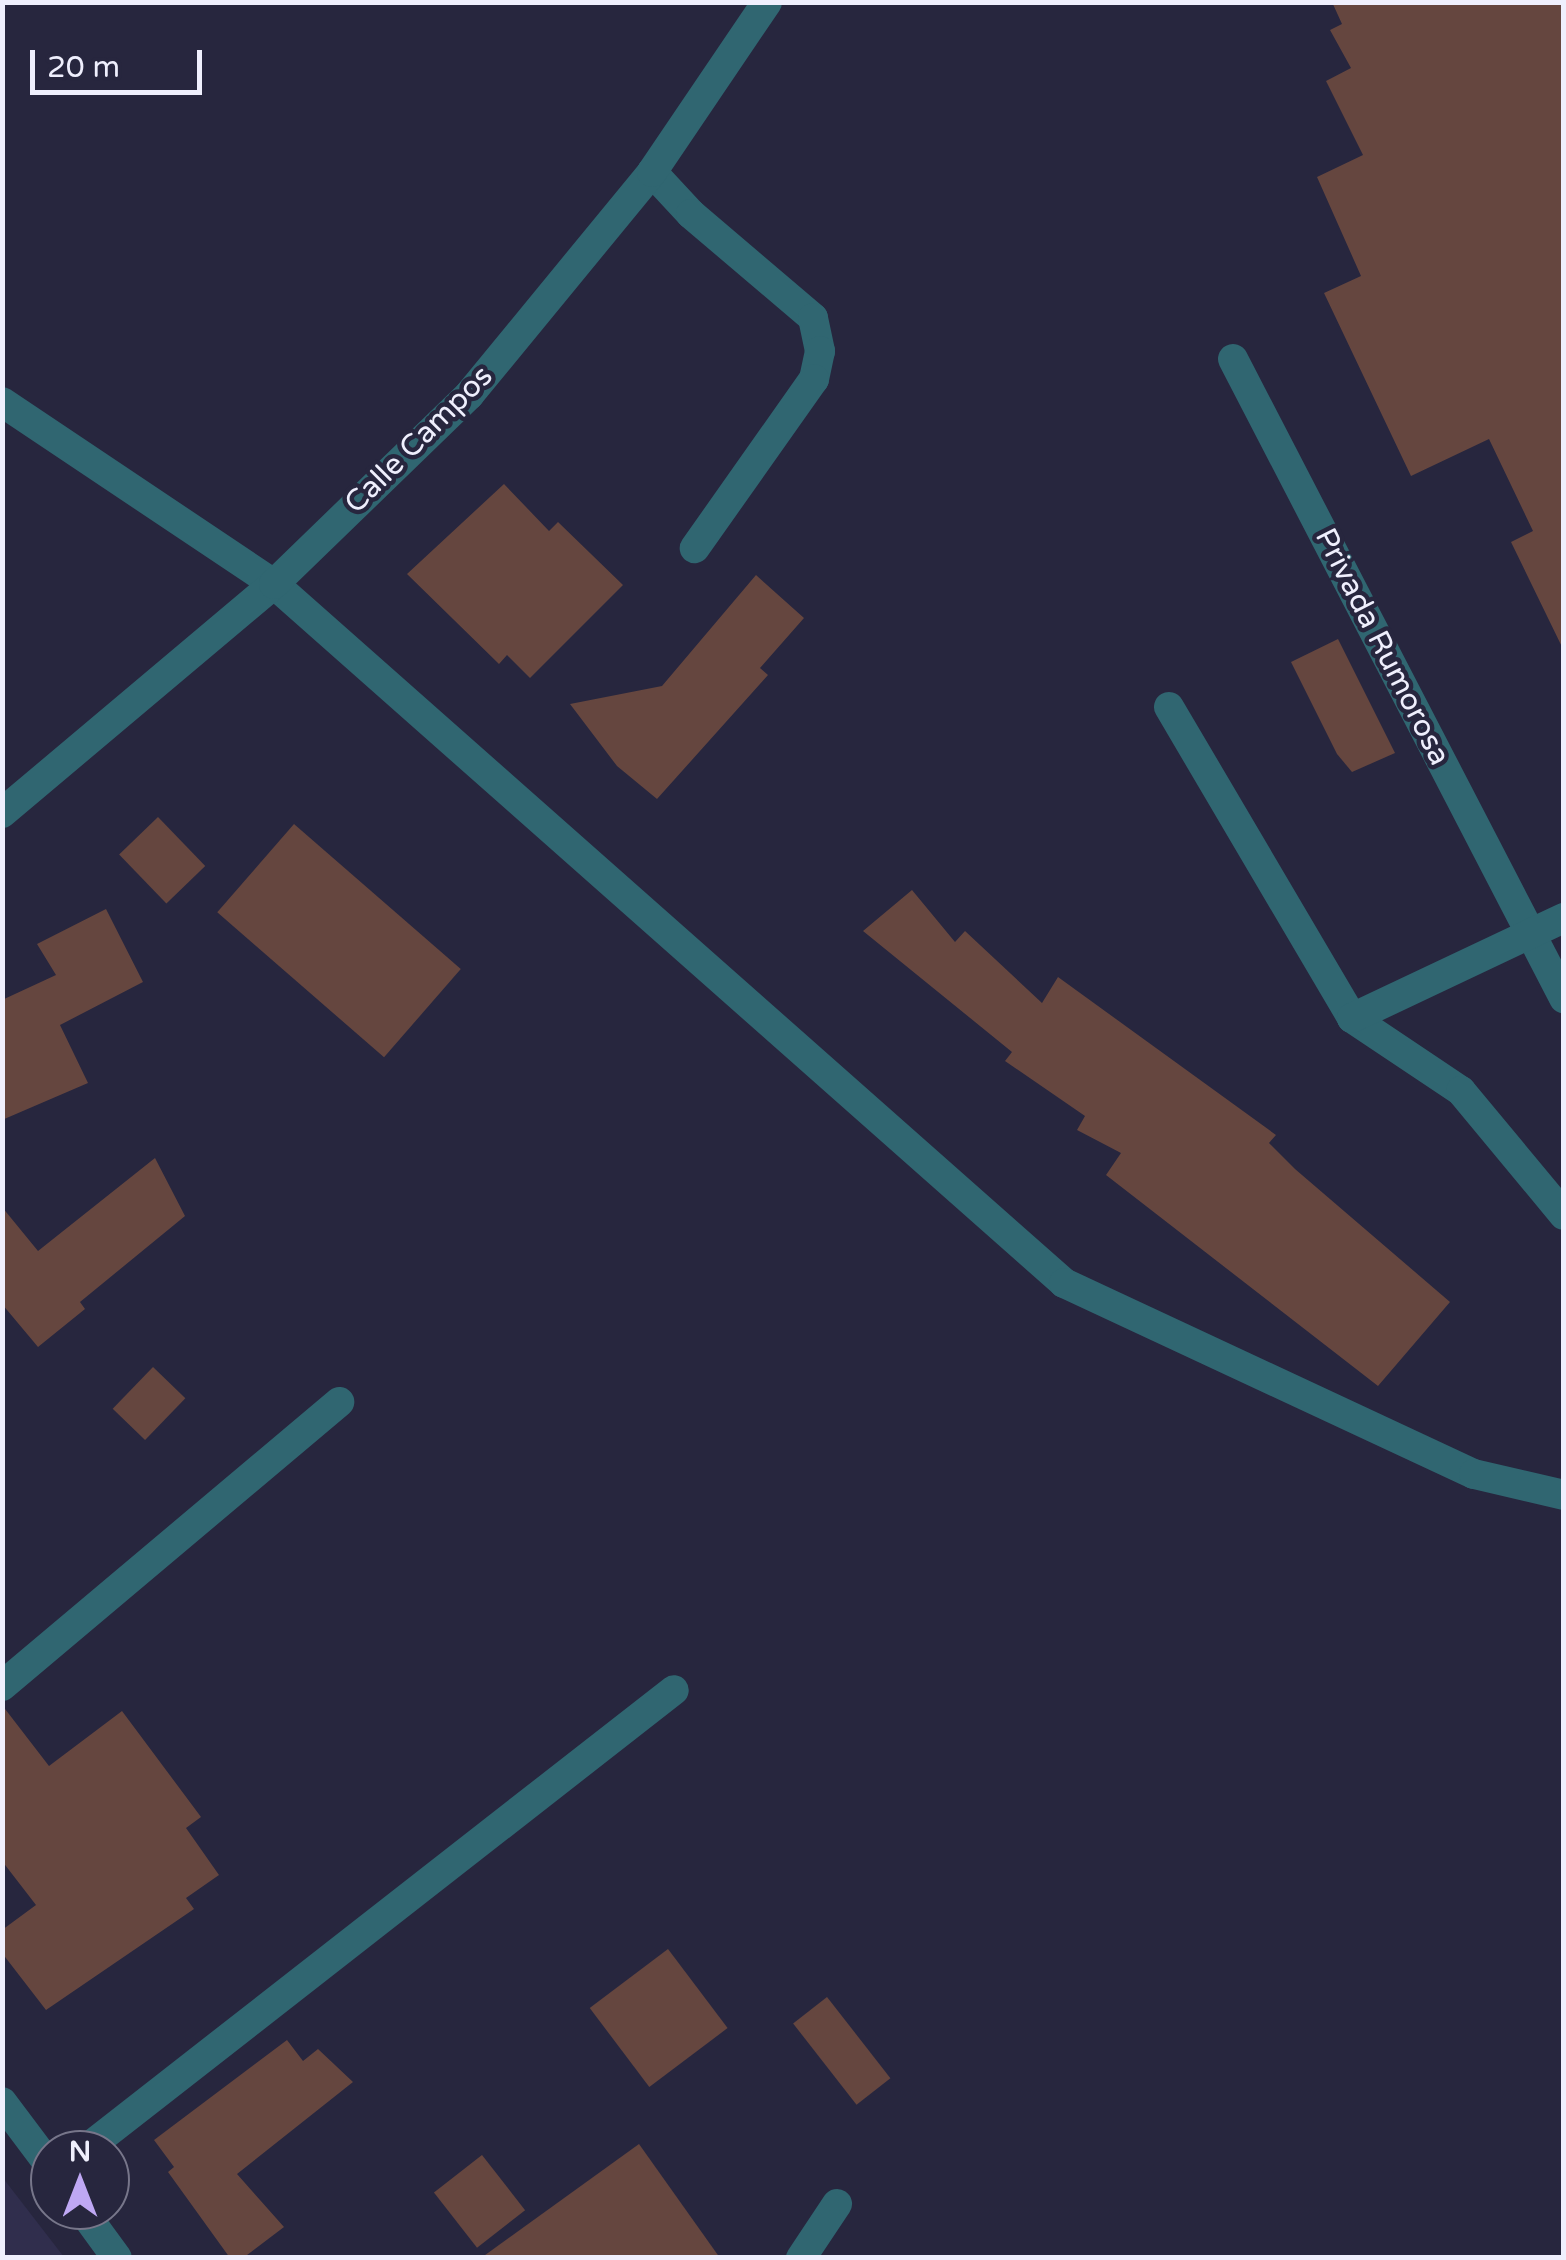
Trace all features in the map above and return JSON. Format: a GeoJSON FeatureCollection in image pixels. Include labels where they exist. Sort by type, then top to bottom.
{"type":"FeatureCollection","features":[{"type":"Feature","properties":{"kind":"street","name":"Calle Campos"},"geometry":{"type":"LineString","coordinates":[[2,814],[274,584],[468,395],[652,172],[767,2]]}},
{"type":"Feature","properties":{"kind":"street"},"geometry":{"type":"LineString","coordinates":[[652,172],[690,214],[813,318],[820,351],[814,379],[696,548]]}},
{"type":"Feature","properties":{"kind":"street","name":"Privada Rumorosa"},"geometry":{"type":"LineString","coordinates":[[1233,359],[1564,998]]}},
{"type":"Feature","properties":{"kind":"street"},"geometry":{"type":"LineString","coordinates":[[2,402],[274,584],[1064,1283],[1474,1474],[1564,1494]]}},
{"type":"Feature","properties":{"kind":"street"},"geometry":{"type":"LineString","coordinates":[[1170,707],[1352,1018],[1461,1091],[1564,1215]]}},
{"type":"Feature","properties":{"kind":"street"},"geometry":{"type":"LineString","coordinates":[[1352,1018],[1564,918]]}},
{"type":"Feature","properties":{"kind":"street"},"geometry":{"type":"LineString","coordinates":[[2,1686],[339,1402]]}},
{"type":"Feature","properties":{"kind":"street"},"geometry":{"type":"LineString","coordinates":[[110,2130],[674,1690]]}},
{"type":"Feature","properties":{"kind":"street"},"geometry":{"type":"LineString","coordinates":[[2,2102],[30,2139]]}},
{"type":"Feature","properties":{"kind":"street"},"geometry":{"type":"LineString","coordinates":[[801,2258],[838,2204]]}},
{"type":"Feature","properties":{"kind":"street"},"geometry":{"type":"LineString","coordinates":[[97,2230],[117,2258]]}},
{"type":"Feature","properties":{"kind":"shaded area"},"geometry":{"type":"Polygon","coordinates":[[[3,2178],[30,2213],[30,2230],[43,2230],[64,2257],[3,2257],[3,2178]]]}},
{"type":"Feature","properties":{"kind":"building"},"geometry":{"type":"Polygon","coordinates":[[[1332,2],[1564,2],[1564,651],[1511,542],[1533,531],[1489,439],[1411,476],[1324,293],[1361,276],[1317,177],[1363,155],[1326,81],[1351,68],[1330,30],[1342,24],[1332,2]]]}},
{"type":"Feature","properties":{"kind":"building"},"geometry":{"type":"Polygon","coordinates":[[[504,484],[549,531],[558,522],[623,585],[530,678],[507,655],[499,664],[407,574],[504,484]]]}},
{"type":"Feature","properties":{"kind":"building"},"geometry":{"type":"Polygon","coordinates":[[[756,575],[804,618],[760,668],[768,675],[657,799],[617,766],[570,704],[662,686],[756,575]]]}},
{"type":"Feature","properties":{"kind":"building"},"geometry":{"type":"Polygon","coordinates":[[[1338,639],[1395,753],[1352,772],[1337,754],[1291,662],[1338,639]]]}},
{"type":"Feature","properties":{"kind":"building"},"geometry":{"type":"Polygon","coordinates":[[[158,817],[205,866],[166,903],[119,855],[158,817]]]}},
{"type":"Feature","properties":{"kind":"building"},"geometry":{"type":"Polygon","coordinates":[[[294,824],[461,969],[384,1057],[217,912],[294,824]]]}},
{"type":"Feature","properties":{"kind":"building"},"geometry":{"type":"Polygon","coordinates":[[[912,890],[955,942],[965,931],[1042,1003],[1058,977],[1276,1135],[1269,1143],[1295,1169],[1450,1302],[1378,1386],[1106,1175],[1121,1153],[1077,1130],[1085,1116],[1005,1061],[1012,1052],[863,931],[912,890]]]}},
{"type":"Feature","properties":{"kind":"building"},"geometry":{"type":"Polygon","coordinates":[[[106,909],[143,982],[60,1025],[88,1083],[2,1120],[2,1000],[56,975],[37,944],[106,909]]]}},
{"type":"Feature","properties":{"kind":"building"},"geometry":{"type":"Polygon","coordinates":[[[155,1158],[185,1216],[80,1302],[85,1309],[38,1347],[2,1304],[2,1207],[38,1251],[155,1158]]]}},
{"type":"Feature","properties":{"kind":"building"},"geometry":{"type":"Polygon","coordinates":[[[153,1367],[185,1398],[145,1440],[113,1409],[153,1367]]]}},
{"type":"Feature","properties":{"kind":"building"},"geometry":{"type":"Polygon","coordinates":[[[2,1705],[49,1766],[122,1711],[201,1817],[186,1828],[219,1875],[186,1898],[194,1909],[46,2010],[2,1953],[2,1930],[36,1905],[2,1861],[2,1705]]]}},
{"type":"Feature","properties":{"kind":"building"},"geometry":{"type":"Polygon","coordinates":[[[668,1949],[728,2028],[649,2087],[590,2008],[668,1949]]]}},
{"type":"Feature","properties":{"kind":"building"},"geometry":{"type":"Polygon","coordinates":[[[827,1997],[890,2078],[857,2105],[793,2023],[827,1997]]]}},
{"type":"Feature","properties":{"kind":"building"},"geometry":{"type":"Polygon","coordinates":[[[287,2040],[303,2061],[318,2049],[353,2082],[237,2174],[284,2227],[243,2258],[230,2258],[168,2172],[174,2167],[154,2140],[287,2040]]]}},
{"type":"Feature","properties":{"kind":"building"},"geometry":{"type":"Polygon","coordinates":[[[639,2144],[720,2258],[481,2258],[639,2144]]]}},
{"type":"Feature","properties":{"kind":"building"},"geometry":{"type":"Polygon","coordinates":[[[482,2155],[525,2210],[477,2248],[434,2193],[482,2155]]]}}]}
